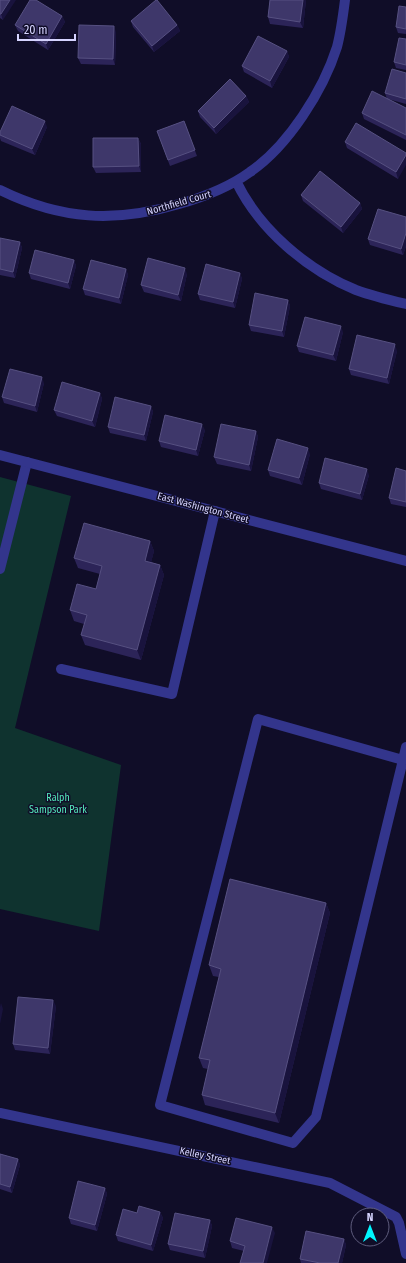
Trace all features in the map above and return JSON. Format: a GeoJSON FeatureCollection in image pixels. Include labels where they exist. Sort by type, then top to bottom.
{"type":"FeatureCollection","features":[{"type":"Feature","properties":{"kind":"street","name":"Northfield Court"},"geometry":{"type":"LineString","coordinates":[[0,190],[32,204],[62,212],[92,216],[111,216],[130,215],[167,208],[215,192],[236,181],[254,170],[275,149],[295,126],[316,94],[325,78],[337,47],[346,0]]}},
{"type":"Feature","properties":{"kind":"street"},"geometry":{"type":"LineString","coordinates":[[236,181],[247,201],[264,224],[279,240],[307,262],[350,288],[406,304]]}},
{"type":"Feature","properties":{"kind":"street","name":"East Washington Street"},"geometry":{"type":"LineString","coordinates":[[0,455],[406,561]]}},
{"type":"Feature","properties":{"kind":"street"},"geometry":{"type":"LineString","coordinates":[[0,568],[27,462]]}},
{"type":"Feature","properties":{"kind":"street"},"geometry":{"type":"LineString","coordinates":[[61,669],[172,694],[215,511]]}},
{"type":"Feature","properties":{"kind":"street"},"geometry":{"type":"LineString","coordinates":[[403,760],[258,719],[160,1105],[293,1143],[316,1117],[403,760],[406,747]]}},
{"type":"Feature","properties":{"kind":"street","name":"Kelley Street"},"geometry":{"type":"LineString","coordinates":[[0,1113],[330,1183],[396,1217],[399,1223],[406,1254]]}},
{"type":"Feature","properties":{"kind":"green space","name":"Ralph Sampson Park"},"geometry":{"type":"Polygon","coordinates":[[[0,477],[71,496],[15,728],[121,765],[99,931],[0,909],[0,477]]]}},
{"type":"Feature","properties":{"kind":"building"},"geometry":{"type":"Polygon","coordinates":[[[0,0],[10,0],[1,14],[0,14],[0,0]]]}},
{"type":"Feature","properties":{"kind":"building"},"geometry":{"type":"Polygon","coordinates":[[[30,0],[36,0],[62,16],[46,44],[15,25],[30,0]]]}},
{"type":"Feature","properties":{"kind":"building"},"geometry":{"type":"Polygon","coordinates":[[[156,0],[177,25],[152,46],[131,21],[156,0]]]}},
{"type":"Feature","properties":{"kind":"building"},"geometry":{"type":"Polygon","coordinates":[[[270,0],[303,0],[300,22],[268,17],[270,0]]]}},
{"type":"Feature","properties":{"kind":"building"},"geometry":{"type":"Polygon","coordinates":[[[399,6],[406,7],[406,29],[396,27],[399,6]]]}},
{"type":"Feature","properties":{"kind":"building"},"geometry":{"type":"Polygon","coordinates":[[[79,25],[114,26],[113,59],[78,58],[79,25]]]}},
{"type":"Feature","properties":{"kind":"building"},"geometry":{"type":"Polygon","coordinates":[[[258,36],[287,51],[270,81],[242,66],[258,36]]]}},
{"type":"Feature","properties":{"kind":"building"},"geometry":{"type":"Polygon","coordinates":[[[399,38],[406,39],[406,65],[394,62],[399,38]]]}},
{"type":"Feature","properties":{"kind":"building"},"geometry":{"type":"Polygon","coordinates":[[[392,69],[406,73],[406,99],[385,93],[392,69]]]}},
{"type":"Feature","properties":{"kind":"building"},"geometry":{"type":"Polygon","coordinates":[[[230,79],[246,96],[214,128],[198,111],[230,79]]]}},
{"type":"Feature","properties":{"kind":"building"},"geometry":{"type":"Polygon","coordinates":[[[372,91],[406,108],[406,135],[362,113],[372,91]]]}},
{"type":"Feature","properties":{"kind":"building"},"geometry":{"type":"Polygon","coordinates":[[[12,106],[45,121],[32,149],[0,135],[12,106]]]}},
{"type":"Feature","properties":{"kind":"building"},"geometry":{"type":"Polygon","coordinates":[[[184,121],[195,150],[168,160],[157,131],[184,121]]]}},
{"type":"Feature","properties":{"kind":"building"},"geometry":{"type":"Polygon","coordinates":[[[356,123],[406,153],[396,172],[345,142],[356,123]]]}},
{"type":"Feature","properties":{"kind":"building"},"geometry":{"type":"Polygon","coordinates":[[[93,138],[138,138],[139,166],[93,167],[93,138]]]}},
{"type":"Feature","properties":{"kind":"building"},"geometry":{"type":"Polygon","coordinates":[[[320,171],[360,203],[341,227],[301,195],[320,171]]]}},
{"type":"Feature","properties":{"kind":"building"},"geometry":{"type":"Polygon","coordinates":[[[378,209],[406,217],[406,233],[401,249],[368,239],[378,209]]]}},
{"type":"Feature","properties":{"kind":"building"},"geometry":{"type":"Polygon","coordinates":[[[0,238],[20,242],[13,272],[0,269],[0,238]]]}},
{"type":"Feature","properties":{"kind":"building"},"geometry":{"type":"Polygon","coordinates":[[[35,250],[74,260],[68,283],[29,273],[35,250]]]}},
{"type":"Feature","properties":{"kind":"building"},"geometry":{"type":"Polygon","coordinates":[[[148,258],[185,268],[178,295],[141,285],[148,258]]]}},
{"type":"Feature","properties":{"kind":"building"},"geometry":{"type":"Polygon","coordinates":[[[91,260],[126,269],[119,298],[83,289],[91,260]]]}},
{"type":"Feature","properties":{"kind":"building"},"geometry":{"type":"Polygon","coordinates":[[[206,264],[240,273],[233,302],[198,294],[206,264]]]}},
{"type":"Feature","properties":{"kind":"building"},"geometry":{"type":"Polygon","coordinates":[[[255,293],[288,300],[282,331],[249,325],[255,293]]]}},
{"type":"Feature","properties":{"kind":"building"},"geometry":{"type":"Polygon","coordinates":[[[305,317],[341,326],[333,355],[297,346],[305,317]]]}},
{"type":"Feature","properties":{"kind":"building"},"geometry":{"type":"Polygon","coordinates":[[[357,335],[395,344],[387,378],[349,369],[357,335]]]}},
{"type":"Feature","properties":{"kind":"building"},"geometry":{"type":"Polygon","coordinates":[[[10,369],[42,377],[35,406],[2,397],[10,369]]]}},
{"type":"Feature","properties":{"kind":"building"},"geometry":{"type":"Polygon","coordinates":[[[62,382],[100,393],[92,421],[54,410],[62,382]]]}},
{"type":"Feature","properties":{"kind":"building"},"geometry":{"type":"Polygon","coordinates":[[[115,397],[151,406],[144,435],[108,427],[115,397]]]}},
{"type":"Feature","properties":{"kind":"building"},"geometry":{"type":"Polygon","coordinates":[[[165,415],[202,424],[196,450],[159,441],[165,415]]]}},
{"type":"Feature","properties":{"kind":"building"},"geometry":{"type":"Polygon","coordinates":[[[221,424],[256,431],[249,465],[214,457],[221,424]]]}},
{"type":"Feature","properties":{"kind":"building"},"geometry":{"type":"Polygon","coordinates":[[[277,439],[308,448],[299,478],[268,470],[277,439]]]}},
{"type":"Feature","properties":{"kind":"building"},"geometry":{"type":"Polygon","coordinates":[[[325,458],[367,469],[360,494],[319,483],[325,458]]]}},
{"type":"Feature","properties":{"kind":"building"},"geometry":{"type":"Polygon","coordinates":[[[396,468],[406,471],[406,502],[389,498],[396,468]]]}},
{"type":"Feature","properties":{"kind":"building"},"geometry":{"type":"Polygon","coordinates":[[[84,523],[150,541],[145,561],[160,565],[137,650],[81,635],[87,615],[70,610],[77,584],[96,589],[102,566],[74,558],[84,523]]]}},
{"type":"Feature","properties":{"kind":"building"},"geometry":{"type":"Polygon","coordinates":[[[230,879],[326,903],[275,1113],[202,1095],[210,1060],[199,1058],[221,969],[209,965],[230,879]]]}},
{"type":"Feature","properties":{"kind":"building"},"geometry":{"type":"Polygon","coordinates":[[[18,997],[53,1000],[48,1048],[13,1044],[18,997]]]}},
{"type":"Feature","properties":{"kind":"building"},"geometry":{"type":"Polygon","coordinates":[[[0,1154],[18,1159],[10,1187],[0,1184],[0,1154]]]}},
{"type":"Feature","properties":{"kind":"building"},"geometry":{"type":"Polygon","coordinates":[[[78,1181],[105,1188],[95,1225],[69,1218],[78,1181]]]}},
{"type":"Feature","properties":{"kind":"building"},"geometry":{"type":"Polygon","coordinates":[[[139,1206],[160,1212],[151,1245],[116,1235],[123,1209],[137,1213],[139,1206]]]}},
{"type":"Feature","properties":{"kind":"building"},"geometry":{"type":"Polygon","coordinates":[[[175,1213],[210,1220],[203,1251],[168,1244],[175,1213]]]}},
{"type":"Feature","properties":{"kind":"building"},"geometry":{"type":"Polygon","coordinates":[[[236,1218],[272,1227],[263,1263],[240,1263],[245,1246],[230,1241],[236,1218]]]}},
{"type":"Feature","properties":{"kind":"building"},"geometry":{"type":"Polygon","coordinates":[[[306,1231],[344,1239],[338,1263],[320,1263],[300,1259],[306,1231]]]}}]}
